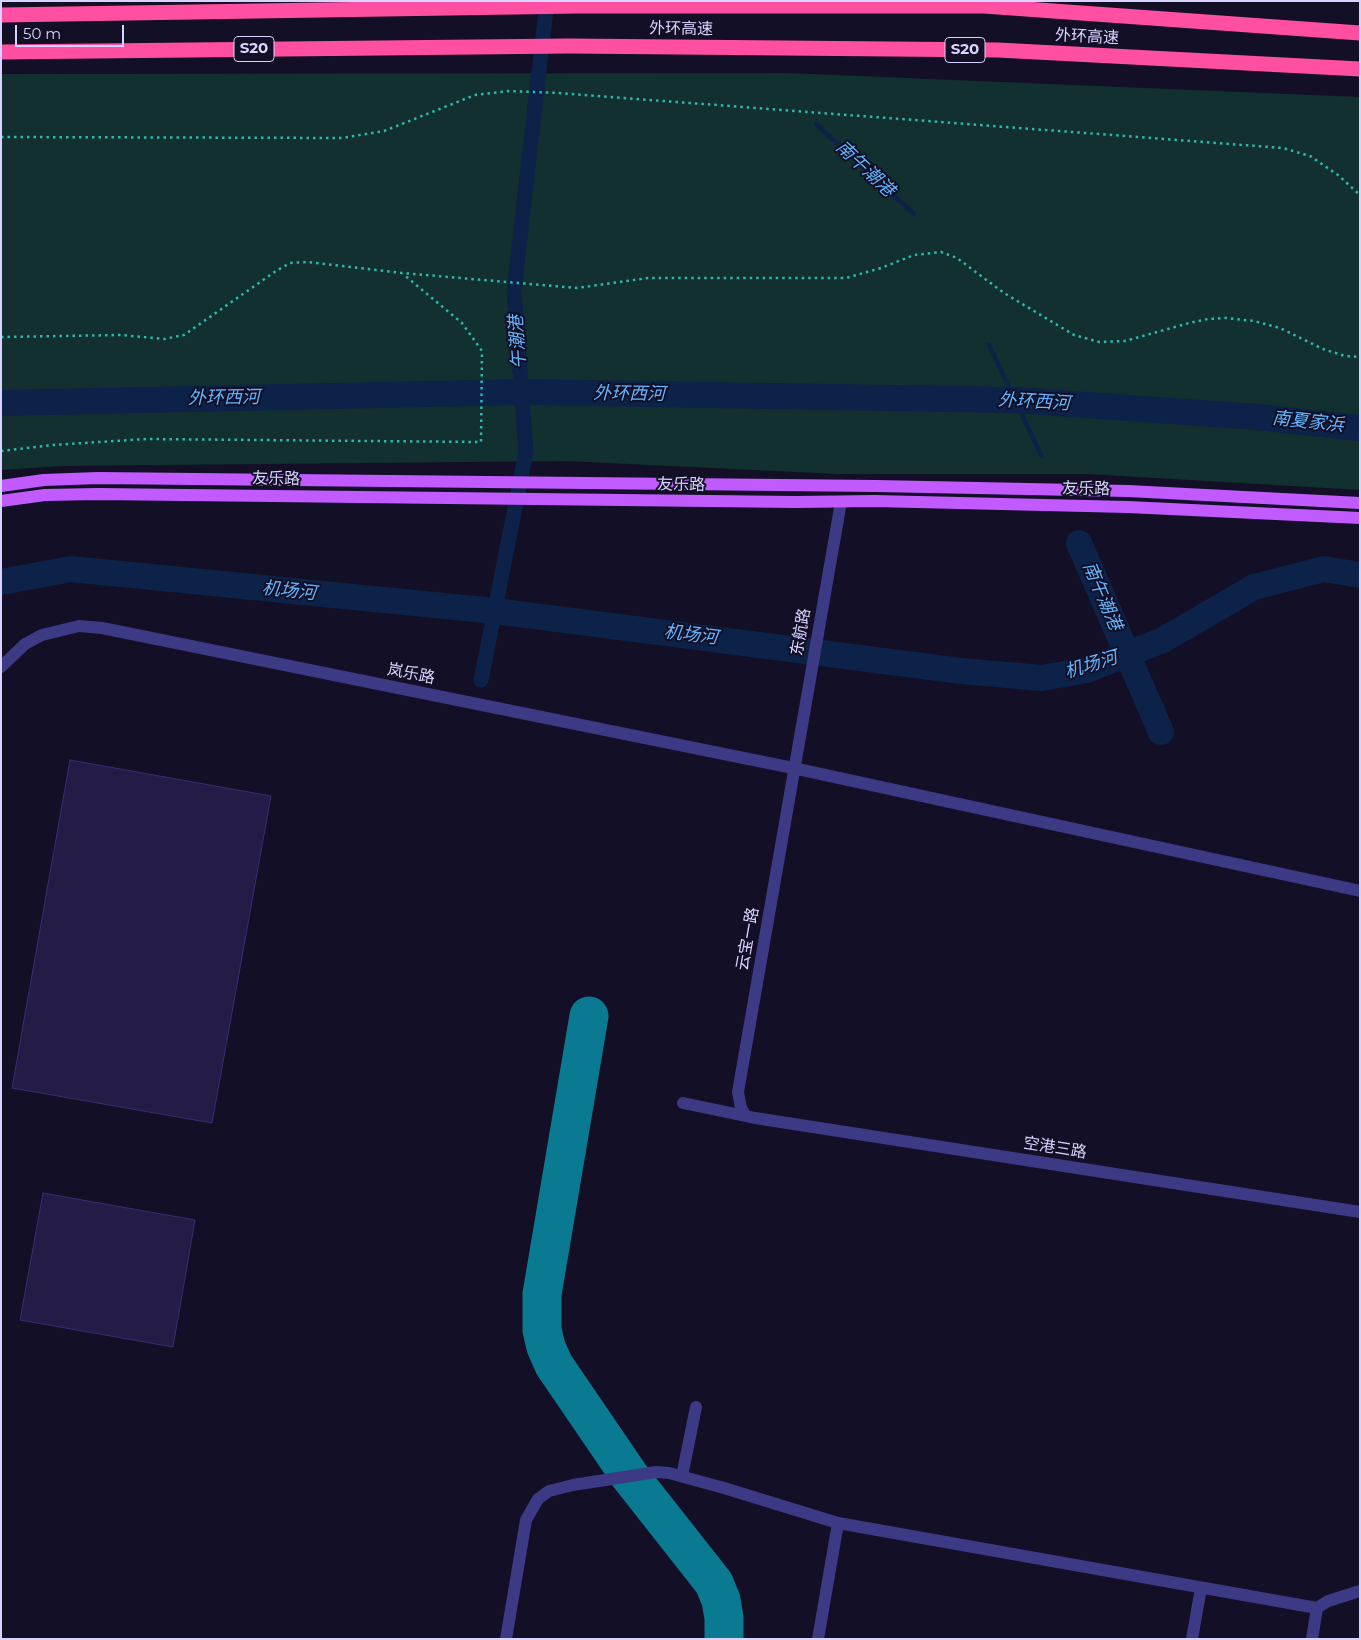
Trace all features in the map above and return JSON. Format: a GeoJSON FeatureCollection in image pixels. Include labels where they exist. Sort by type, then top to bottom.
{"type":"FeatureCollection","features":[{"type":"Feature","properties":{"kind":"highway","name":"外环高速"},"geometry":{"type":"LineString","coordinates":[[1,15],[578,6],[984,6],[1360,33]]}},
{"type":"Feature","properties":{"kind":"highway","name":"外环高速"},"geometry":{"type":"LineString","coordinates":[[1,52],[506,46],[998,50],[1360,69]]}},
{"type":"Feature","properties":{"kind":"main road","name":"友乐路"},"geometry":{"type":"LineString","coordinates":[[1,486],[44,480],[98,478],[842,487],[1138,492],[1360,503]]}},
{"type":"Feature","properties":{"kind":"main road","name":"友乐路"},"geometry":{"type":"LineString","coordinates":[[1,501],[45,495],[98,494],[841,502],[1128,506],[1258,511],[1360,518]]}},
{"type":"Feature","properties":{"kind":"street","name":"东航路"},"geometry":{"type":"LineString","coordinates":[[838,535],[842,487]]}},
{"type":"Feature","properties":{"kind":"street","name":"东航路"},"geometry":{"type":"LineString","coordinates":[[794,768],[841,502]]}},
{"type":"Feature","properties":{"kind":"street","name":"岚乐路"},"geometry":{"type":"LineString","coordinates":[[1,667],[25,644],[59,630],[79,626],[102,628],[794,768],[1360,891]]}},
{"type":"Feature","properties":{"kind":"street","name":"云宝一路"},"geometry":{"type":"LineString","coordinates":[[745,1115],[741,1108],[738,1092],[794,768]]}},
{"type":"Feature","properties":{"kind":"street","name":"空港三路"},"geometry":{"type":"LineString","coordinates":[[683,1103],[745,1115],[1360,1212]]}},
{"type":"Feature","properties":{"kind":"street"},"geometry":{"type":"LineString","coordinates":[[682,1476],[696,1407]]}},
{"type":"Feature","properties":{"kind":"street"},"geometry":{"type":"LineString","coordinates":[[506,1639],[526,1520],[534,1504],[544,1493],[573,1485],[656,1472],[682,1476],[838,1523],[1317,1608],[1328,1601],[1360,1591]]}},
{"type":"Feature","properties":{"kind":"street"},"geometry":{"type":"LineString","coordinates":[[818,1639],[838,1523]]}},
{"type":"Feature","properties":{"kind":"street"},"geometry":{"type":"LineString","coordinates":[[1192,1639],[1201,1588]]}},
{"type":"Feature","properties":{"kind":"street"},"geometry":{"type":"LineString","coordinates":[[1312,1639],[1317,1608]]}},
{"type":"Feature","properties":{"kind":"path"},"geometry":{"type":"LineString","coordinates":[[1,137],[342,138],[384,131],[475,96],[510,91],[558,93],[1283,148],[1310,156],[1338,175],[1360,195]]}},
{"type":"Feature","properties":{"kind":"path"},"geometry":{"type":"LineString","coordinates":[[1,336],[121,335],[164,339],[184,335],[236,297],[290,264],[306,262],[402,273],[577,288],[648,278],[846,278],[882,268],[914,256],[941,252],[957,258],[1004,294],[1074,335],[1099,342],[1125,341],[1189,322],[1208,318],[1226,318],[1254,321],[1280,328],[1322,349],[1345,356],[1360,357]]}},
{"type":"Feature","properties":{"kind":"path"},"geometry":{"type":"LineString","coordinates":[[1,451],[53,444],[146,439],[481,442],[482,350],[462,323],[402,273]]}},
{"type":"Feature","properties":{"kind":"green space"},"geometry":{"type":"Polygon","coordinates":[[[787,73],[1360,97],[1360,490],[1087,474],[837,474],[567,461],[63,466],[1,470],[1,74],[787,73]]]}},
{"type":"Feature","properties":{"kind":"building"},"geometry":{"type":"Polygon","coordinates":[[[70,760],[271,796],[212,1123],[12,1088],[70,760]]]}},
{"type":"Feature","properties":{"kind":"building"},"geometry":{"type":"Polygon","coordinates":[[[43,1193],[195,1220],[173,1347],[20,1320],[43,1193]]]}},
{"type":"Feature","properties":{"kind":"waterway","name":"午潮港"},"geometry":{"type":"LineString","coordinates":[[481,680],[526,452],[514,290],[547,1]]}},
{"type":"Feature","properties":{"kind":"waterway","name":"南午潮港"},"geometry":{"type":"LineString","coordinates":[[816,124],[914,214]]}},
{"type":"Feature","properties":{"kind":"waterway","name":"南午潮港"},"geometry":{"type":"LineString","coordinates":[[989,345],[1041,455]]}},
{"type":"Feature","properties":{"kind":"waterway","name":"外环西河"},"geometry":{"type":"LineString","coordinates":[[1,403],[523,392],[1014,400],[1257,417],[1360,428]]}},
{"type":"Feature","properties":{"kind":"waterway","name":"南午潮港"},"geometry":{"type":"LineString","coordinates":[[1079,543],[1161,732]]}},
{"type":"Feature","properties":{"kind":"waterway","name":"机场河"},"geometry":{"type":"LineString","coordinates":[[1,582],[71,569],[495,611],[961,671],[1042,678],[1087,670],[1163,640],[1254,587],[1324,569],[1360,575]]}},
{"type":"Feature","properties":{"kind":"taxiway"},"geometry":{"type":"LineString","coordinates":[[589,1016],[542,1294],[542,1330],[546,1347],[554,1365],[629,1475],[714,1583],[721,1600],[724,1618],[724,1639]]}},
{"type":"Feature","properties":{"kind":"water label","name":"南夏家浜"},"geometry":{"type":"Point","coordinates":[1308,422]}}]}
